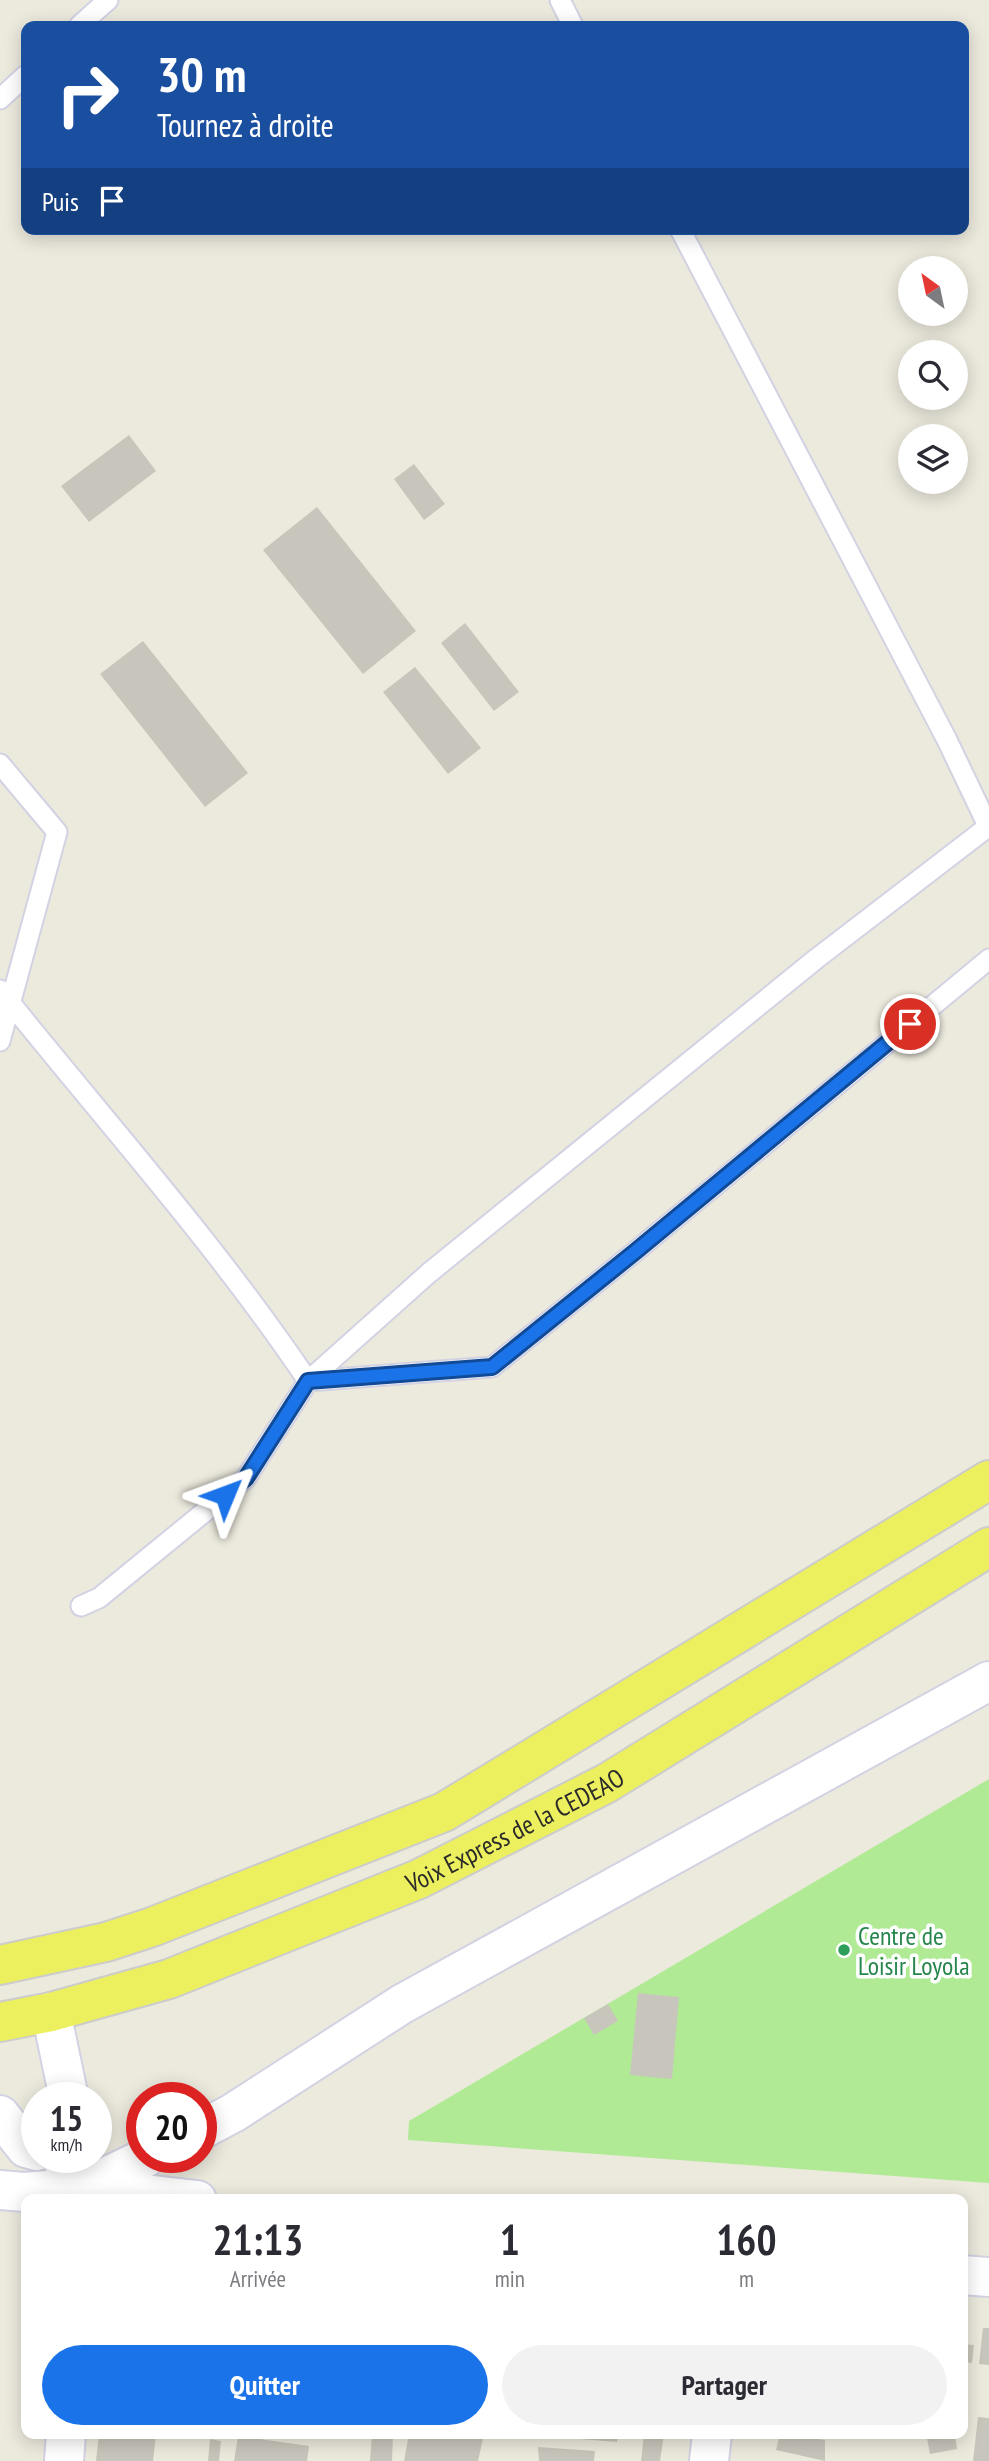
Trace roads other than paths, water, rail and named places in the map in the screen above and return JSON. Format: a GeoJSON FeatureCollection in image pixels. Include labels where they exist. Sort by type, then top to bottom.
{"type":"FeatureCollection","features":[{"type":"Feature","properties":{"kind":"main road"},"geometry":{"type":"LineString","coordinates":[[0,1965],[106,1942],[152,1927],[444,1812],[989,1480]]}},
{"type":"Feature","properties":{"kind":"main road","name":"Voix Express de la CEDEAO"},"geometry":{"type":"LineString","coordinates":[[0,2022],[51,2012],[169,1979],[419,1879],[607,1783],[989,1547]]}},
{"type":"Feature","properties":{"kind":"street"},"geometry":{"type":"LineString","coordinates":[[217,2122],[402,2004],[989,1681]]}},
{"type":"Feature","properties":{"kind":"street"},"geometry":{"type":"LineString","coordinates":[[51,2012],[66,2082]]}},
{"type":"Feature","properties":{"kind":"street"},"geometry":{"type":"LineString","coordinates":[[0,2115],[21,2142]]}},
{"type":"Feature","properties":{"kind":"street"},"geometry":{"type":"LineString","coordinates":[[0,2190],[24,2192],[57,2173]]}},
{"type":"Feature","properties":{"kind":"street"},"geometry":{"type":"LineString","coordinates":[[81,2173],[171,2194]]}},
{"type":"Feature","properties":{"kind":"street"},"geometry":{"type":"LineString","coordinates":[[968,2275],[989,2277]]}},
{"type":"Feature","properties":{"kind":"street"},"geometry":{"type":"LineString","coordinates":[[64,2461],[66,2439]]}},
{"type":"Feature","properties":{"kind":"street"},"geometry":{"type":"LineString","coordinates":[[709,2461],[711,2439]]}},
{"type":"Feature","properties":{"kind":"lane"},"geometry":{"type":"LineString","coordinates":[[85,21],[108,0]]}},
{"type":"Feature","properties":{"kind":"lane"},"geometry":{"type":"LineString","coordinates":[[560,0],[570,21]]}},
{"type":"Feature","properties":{"kind":"lane"},"geometry":{"type":"LineString","coordinates":[[0,99],[21,80]]}},
{"type":"Feature","properties":{"kind":"lane"},"geometry":{"type":"LineString","coordinates":[[81,1606],[99,1598],[246,1478],[308,1381],[440,1264],[816,959],[989,827],[947,740],[683,235]]}},
{"type":"Feature","properties":{"kind":"lane"},"geometry":{"type":"LineString","coordinates":[[0,764],[57,832],[5,996],[0,1041]]}},
{"type":"Feature","properties":{"kind":"lane"},"geometry":{"type":"LineString","coordinates":[[308,1381],[492,1367],[989,959]]}},
{"type":"Feature","properties":{"kind":"lane"},"geometry":{"type":"LineString","coordinates":[[5,996],[170,1195],[268,1322],[308,1381]]}},
{"type":"Feature","properties":{"kind":"place","name":"Centre de Loisir Loyola"},"geometry":{"type":"Point","coordinates":[844,1950]}}]}
